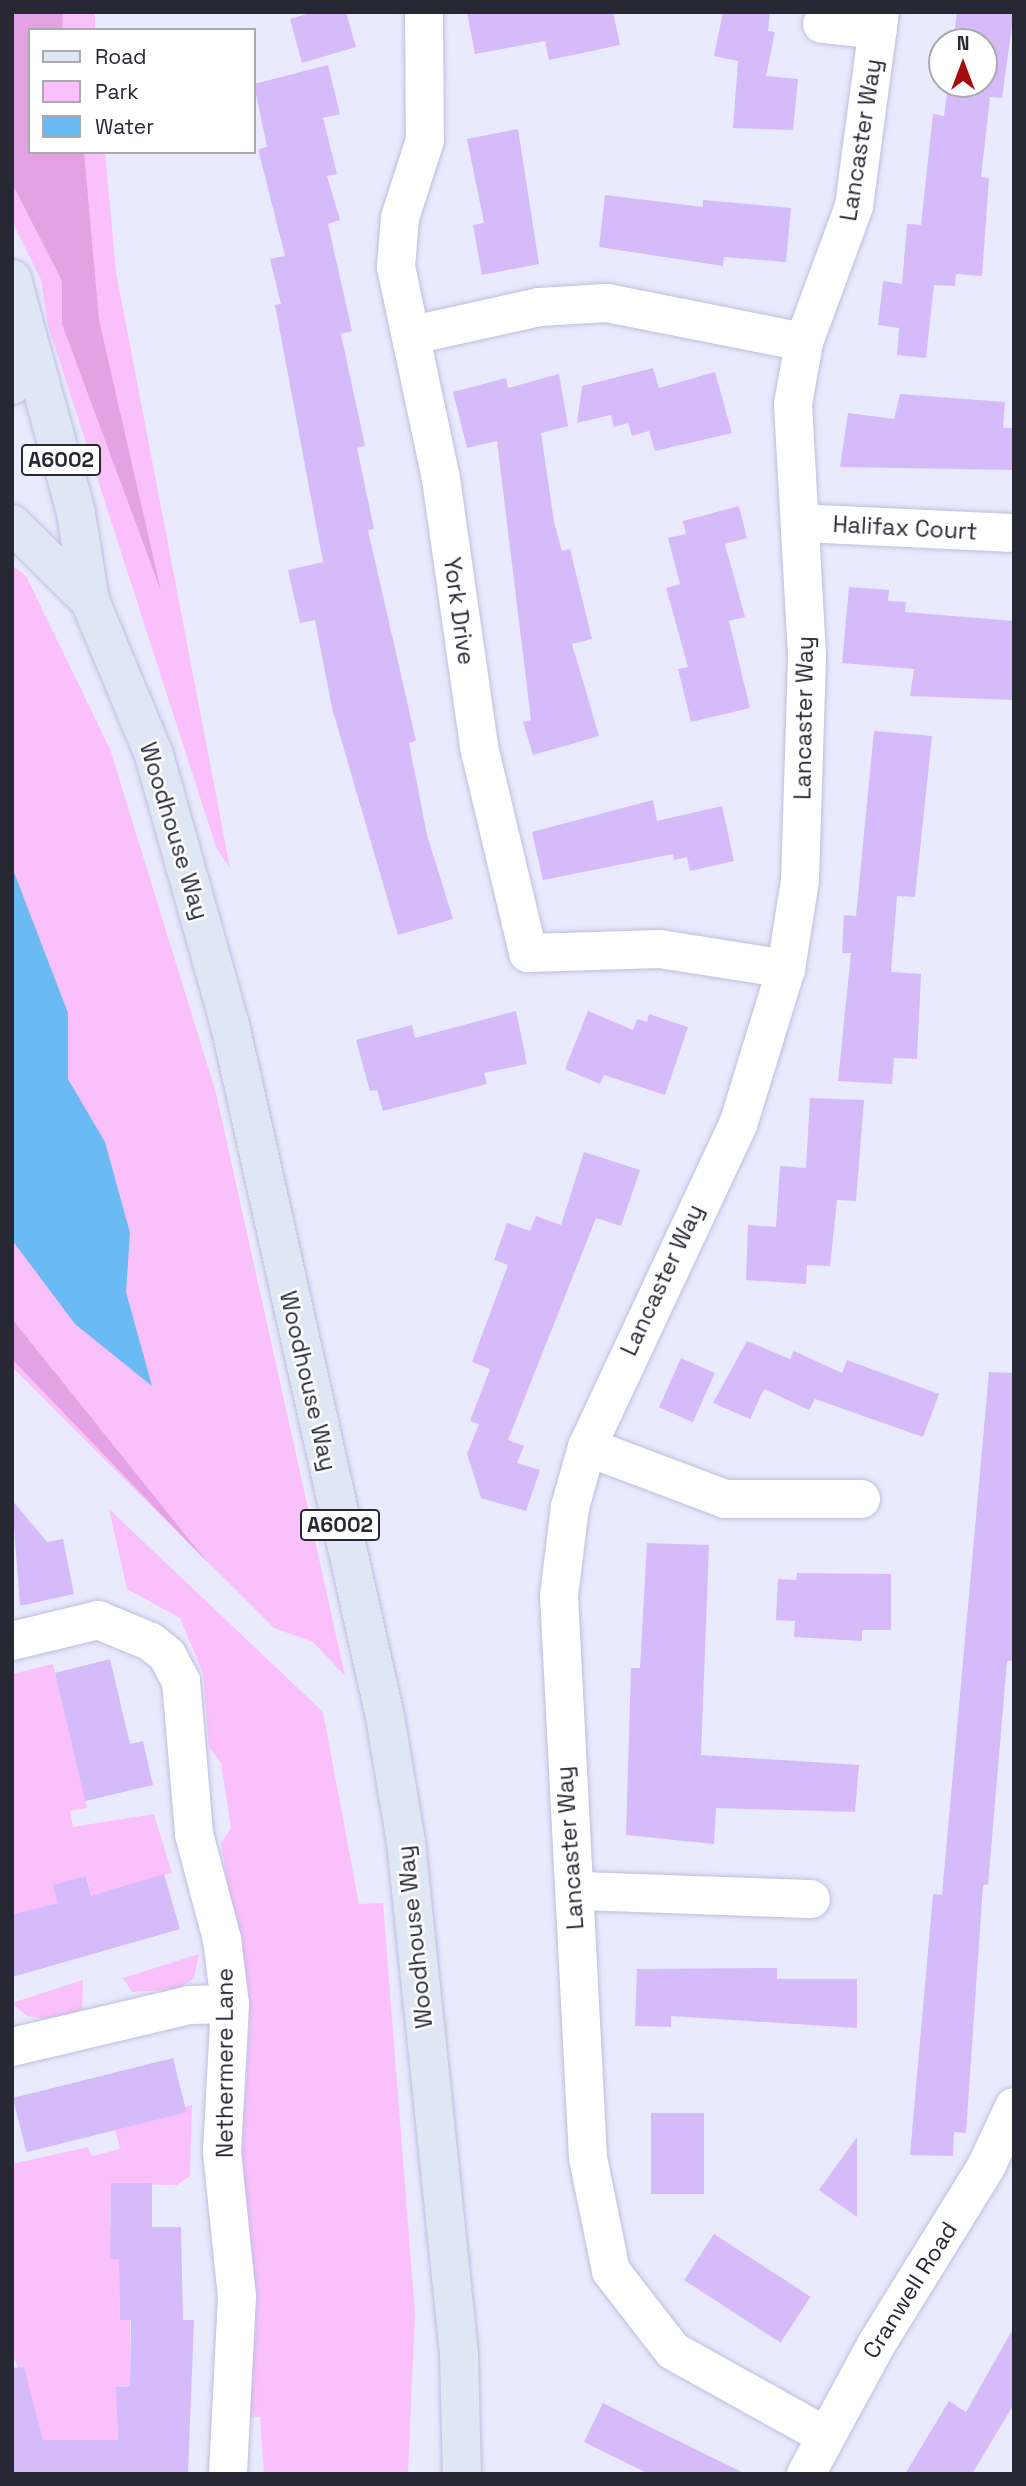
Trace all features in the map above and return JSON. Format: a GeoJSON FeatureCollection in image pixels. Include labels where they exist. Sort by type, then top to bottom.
{"type":"FeatureCollection","features":[{"type":"Feature","properties":{"kind":"main road","name":"A6002"},"geometry":{"type":"LineString","coordinates":[[12,279],[23,320],[12,385]]}},
{"type":"Feature","properties":{"kind":"main road","name":"Woodhouse Way"},"geometry":{"type":"LineString","coordinates":[[23,320],[76,513],[90,601],[154,755],[230,1025],[385,1717],[406,1842],[456,2326],[462,2474]]}},
{"type":"Feature","properties":{"kind":"main road","name":"Woodhouse Way"},"geometry":{"type":"LineString","coordinates":[[12,524],[90,601]]}},
{"type":"Feature","properties":{"kind":"street","name":"York Drive"},"geometry":{"type":"LineString","coordinates":[[424,12],[425,140],[400,218],[396,267],[413,335],[442,479],[479,747],[528,953],[596,946],[660,949],[786,969]]}},
{"type":"Feature","properties":{"kind":"street","name":"Lancaster Way"},"geometry":{"type":"LineString","coordinates":[[822,24],[879,21],[854,206],[804,342],[793,404],[800,523],[805,765],[800,881],[786,969],[738,1125],[587,1447],[570,1507],[559,1596],[563,1756],[578,1891],[588,2158],[611,2271],[673,2351],[824,2435]]}},
{"type":"Feature","properties":{"kind":"street"},"geometry":{"type":"LineString","coordinates":[[413,335],[539,307],[607,303],[804,342]]}},
{"type":"Feature","properties":{"kind":"street","name":"Halifax Court"},"geometry":{"type":"LineString","coordinates":[[800,523],[1010,533]]}},
{"type":"Feature","properties":{"kind":"street"},"geometry":{"type":"LineString","coordinates":[[587,1447],[725,1499],[861,1499]]}},
{"type":"Feature","properties":{"kind":"street","name":"Nethermere Lane"},"geometry":{"type":"LineString","coordinates":[[12,1641],[98,1620],[151,1642],[181,1681],[194,1834],[222,1939],[230,2004],[222,2152],[237,2296],[228,2474]]}},
{"type":"Feature","properties":{"kind":"street"},"geometry":{"type":"LineString","coordinates":[[578,1891],[811,1899]]}},
{"type":"Feature","properties":{"kind":"street"},"geometry":{"type":"LineString","coordinates":[[12,2047],[189,2004],[230,2004]]}},
{"type":"Feature","properties":{"kind":"street","name":"Cranwell Road"},"geometry":{"type":"LineString","coordinates":[[806,2474],[824,2435],[986,2167],[1014,2107]]}},
{"type":"Feature","properties":{"kind":"green space"},"geometry":{"type":"Polygon","coordinates":[[[12,12],[95,12],[95,28],[28,28],[28,154],[105,154],[116,272],[230,868],[216,847],[48,325],[41,280],[12,221],[12,12]]]}},
{"type":"Feature","properties":{"kind":"green space"},"geometry":{"type":"Polygon","coordinates":[[[12,565],[26,576],[110,749],[216,1093],[345,1676],[313,1642],[274,1628],[12,1367],[12,565]]]}},
{"type":"Feature","properties":{"kind":"green space"},"geometry":{"type":"Polygon","coordinates":[[[109,1509],[323,1712],[359,1904],[383,1903],[415,2314],[408,2474],[264,2474],[260,2417],[246,2416],[256,2319],[242,2150],[250,2020],[221,1843],[231,1828],[221,1763],[209,1747],[203,1673],[180,1618],[127,1589],[109,1509]]]}},
{"type":"Feature","properties":{"kind":"green space"},"geometry":{"type":"Polygon","coordinates":[[[53,1664],[87,1808],[70,1811],[73,1827],[154,1814],[172,1873],[91,1896],[87,1877],[73,1880],[54,1885],[58,1903],[12,1914],[12,1674],[53,1664]]]}},
{"type":"Feature","properties":{"kind":"green space"},"geometry":{"type":"Polygon","coordinates":[[[199,1954],[194,1978],[178,1989],[132,1992],[123,1978],[199,1954]]]}},
{"type":"Feature","properties":{"kind":"green space"},"geometry":{"type":"Polygon","coordinates":[[[83,1980],[82,2009],[57,2021],[27,2016],[12,2003],[83,1980]]]}},
{"type":"Feature","properties":{"kind":"green space"},"geometry":{"type":"Polygon","coordinates":[[[192,2105],[190,2176],[177,2185],[111,2184],[110,2227],[119,2228],[120,2320],[130,2320],[130,2385],[117,2387],[118,2474],[73,2440],[53,2440],[51,2456],[12,2456],[35,2410],[12,2353],[12,2164],[88,2147],[92,2156],[120,2149],[115,2129],[192,2105]]]}},
{"type":"Feature","properties":{"kind":"shaded area"},"geometry":{"type":"Polygon","coordinates":[[[12,12],[63,12],[62,28],[28,28],[28,154],[84,154],[99,320],[161,591],[62,324],[62,281],[14,187],[12,12]]]}},
{"type":"Feature","properties":{"kind":"shaded area"},"geometry":{"type":"Polygon","coordinates":[[[12,1319],[207,1562],[12,1359],[12,1319]]]}},
{"type":"Feature","properties":{"kind":"water"},"geometry":{"type":"Polygon","coordinates":[[[12,867],[68,1013],[68,1079],[105,1142],[130,1233],[126,1292],[152,1386],[75,1324],[12,1240],[12,867]]]}},
{"type":"Feature","properties":{"kind":"building"},"geometry":{"type":"Polygon","coordinates":[[[314,12],[346,12],[356,47],[302,63],[290,19],[314,12]]]}},
{"type":"Feature","properties":{"kind":"building"},"geometry":{"type":"Polygon","coordinates":[[[467,12],[613,12],[620,45],[549,60],[545,41],[475,54],[467,12]]]}},
{"type":"Feature","properties":{"kind":"building"},"geometry":{"type":"Polygon","coordinates":[[[723,12],[770,12],[768,31],[775,32],[766,76],[798,79],[793,130],[733,128],[738,61],[714,56],[723,12]]]}},
{"type":"Feature","properties":{"kind":"building"},"geometry":{"type":"Polygon","coordinates":[[[957,12],[1014,12],[1002,98],[998,98],[998,28],[955,28],[957,12]]]}},
{"type":"Feature","properties":{"kind":"building"},"geometry":{"type":"Polygon","coordinates":[[[328,65],[340,114],[323,118],[337,174],[327,176],[340,220],[328,224],[352,331],[341,334],[365,446],[357,448],[374,529],[368,530],[416,741],[409,743],[427,835],[453,919],[398,935],[332,708],[315,620],[300,623],[288,570],[323,562],[275,305],[281,304],[270,259],[285,256],[258,149],[267,147],[256,83],[328,65]]]}},
{"type":"Feature","properties":{"kind":"building"},"geometry":{"type":"Polygon","coordinates":[[[946,98],[990,98],[981,177],[989,178],[982,276],[956,274],[955,286],[934,285],[926,358],[897,355],[899,328],[878,325],[883,281],[902,284],[907,224],[921,225],[933,114],[944,116],[946,98]]]}},
{"type":"Feature","properties":{"kind":"building"},"geometry":{"type":"Polygon","coordinates":[[[518,129],[539,264],[482,275],[473,225],[484,223],[467,139],[518,129]]]}},
{"type":"Feature","properties":{"kind":"building"},"geometry":{"type":"Polygon","coordinates":[[[605,195],[703,207],[703,200],[791,208],[786,262],[724,257],[723,266],[599,247],[605,195]]]}},
{"type":"Feature","properties":{"kind":"building"},"geometry":{"type":"Polygon","coordinates":[[[653,368],[659,388],[715,372],[732,433],[655,451],[649,431],[632,436],[628,423],[614,427],[611,415],[577,423],[582,386],[653,368]]]}},
{"type":"Feature","properties":{"kind":"building"},"geometry":{"type":"Polygon","coordinates":[[[559,374],[568,426],[541,433],[554,522],[562,551],[570,549],[592,639],[572,644],[599,736],[533,755],[523,722],[531,720],[497,441],[467,448],[453,392],[506,378],[508,388],[559,374]]]}},
{"type":"Feature","properties":{"kind":"building"},"geometry":{"type":"Polygon","coordinates":[[[900,394],[1005,402],[1003,428],[1014,428],[1014,470],[840,467],[848,413],[894,419],[900,394]]]}},
{"type":"Feature","properties":{"kind":"building"},"geometry":{"type":"Polygon","coordinates":[[[739,506],[747,538],[725,544],[745,617],[729,621],[750,708],[691,722],[678,669],[688,667],[666,588],[680,584],[668,538],[686,534],[683,521],[739,506]]]}},
{"type":"Feature","properties":{"kind":"building"},"geometry":{"type":"Polygon","coordinates":[[[849,587],[889,590],[888,601],[906,602],[905,612],[1014,621],[1014,700],[910,696],[914,669],[842,663],[849,587]]]}},
{"type":"Feature","properties":{"kind":"building"},"geometry":{"type":"Polygon","coordinates":[[[874,731],[932,736],[915,897],[897,896],[891,972],[921,974],[917,1059],[894,1058],[892,1084],[838,1081],[851,953],[842,953],[844,915],[856,916],[874,731]]]}},
{"type":"Feature","properties":{"kind":"building"},"geometry":{"type":"Polygon","coordinates":[[[653,800],[657,821],[722,806],[734,861],[690,871],[687,857],[674,860],[673,854],[543,880],[532,832],[653,800]]]}},
{"type":"Feature","properties":{"kind":"building"},"geometry":{"type":"Polygon","coordinates":[[[516,1011],[527,1064],[484,1073],[487,1084],[383,1111],[377,1090],[370,1091],[356,1040],[412,1025],[415,1038],[516,1011]]]}},
{"type":"Feature","properties":{"kind":"building"},"geometry":{"type":"Polygon","coordinates":[[[588,1011],[633,1030],[637,1019],[647,1022],[649,1014],[688,1027],[665,1095],[604,1075],[600,1084],[565,1069],[588,1011]]]}},
{"type":"Feature","properties":{"kind":"building"},"geometry":{"type":"Polygon","coordinates":[[[810,1098],[864,1100],[856,1201],[837,1200],[830,1266],[807,1265],[806,1284],[746,1280],[748,1225],[776,1227],[780,1166],[806,1168],[810,1098]]]}},
{"type":"Feature","properties":{"kind":"building"},"geometry":{"type":"Polygon","coordinates":[[[584,1152],[640,1170],[621,1226],[596,1218],[508,1440],[524,1446],[517,1463],[540,1470],[526,1511],[481,1498],[467,1454],[479,1424],[470,1421],[490,1369],[472,1362],[508,1265],[494,1260],[507,1223],[530,1231],[536,1216],[561,1225],[584,1152]]]}},
{"type":"Feature","properties":{"kind":"building"},"geometry":{"type":"Polygon","coordinates":[[[747,1341],[790,1359],[794,1351],[842,1373],[847,1360],[939,1394],[923,1437],[815,1399],[809,1410],[764,1389],[750,1419],[713,1403],[747,1341]]]}},
{"type":"Feature","properties":{"kind":"building"},"geometry":{"type":"Polygon","coordinates":[[[681,1358],[715,1373],[693,1422],[659,1407],[681,1358]]]}},
{"type":"Feature","properties":{"kind":"building"},"geometry":{"type":"Polygon","coordinates":[[[989,1372],[1014,1373],[1014,1661],[1007,1661],[988,1885],[983,1885],[966,2133],[954,2132],[953,2156],[910,2155],[933,1894],[942,1895],[989,1372]]]}},
{"type":"Feature","properties":{"kind":"building"},"geometry":{"type":"Polygon","coordinates":[[[12,1500],[47,1542],[63,1539],[74,1594],[20,1606],[12,1500]]]}},
{"type":"Feature","properties":{"kind":"building"},"geometry":{"type":"Polygon","coordinates":[[[647,1543],[709,1545],[701,1755],[859,1765],[855,1812],[716,1808],[714,1844],[626,1835],[631,1668],[640,1668],[647,1543]]]}},
{"type":"Feature","properties":{"kind":"building"},"geometry":{"type":"Polygon","coordinates":[[[797,1573],[891,1574],[891,1630],[862,1630],[862,1641],[794,1637],[795,1621],[776,1620],[778,1579],[796,1580],[797,1573]]]}},
{"type":"Feature","properties":{"kind":"building"},"geometry":{"type":"Polygon","coordinates":[[[110,1659],[130,1744],[143,1741],[153,1785],[85,1801],[55,1673],[110,1659]]]}},
{"type":"Feature","properties":{"kind":"building"},"geometry":{"type":"Polygon","coordinates":[[[164,1874],[180,1929],[12,1977],[12,1914],[58,1903],[53,1885],[86,1876],[91,1896],[164,1874]]]}},
{"type":"Feature","properties":{"kind":"building"},"geometry":{"type":"Polygon","coordinates":[[[777,1968],[777,1979],[857,1979],[857,2028],[671,2016],[671,2027],[635,2026],[637,1969],[777,1968]]]}},
{"type":"Feature","properties":{"kind":"building"},"geometry":{"type":"Polygon","coordinates":[[[173,2058],[187,2112],[26,2152],[13,2098],[173,2058]]]}},
{"type":"Feature","properties":{"kind":"building"},"geometry":{"type":"Polygon","coordinates":[[[651,2113],[704,2113],[704,2194],[651,2194],[651,2113]]]}},
{"type":"Feature","properties":{"kind":"building"},"geometry":{"type":"Polygon","coordinates":[[[857,2137],[857,2217],[819,2190],[857,2137]]]}},
{"type":"Feature","properties":{"kind":"building"},"geometry":{"type":"Polygon","coordinates":[[[111,2183],[152,2183],[152,2227],[181,2227],[183,2320],[194,2320],[188,2474],[12,2474],[12,2368],[24,2367],[43,2440],[118,2440],[116,2387],[130,2386],[131,2320],[120,2320],[119,2259],[110,2259],[111,2183]]]}},
{"type":"Feature","properties":{"kind":"building"},"geometry":{"type":"Polygon","coordinates":[[[714,2234],[810,2297],[780,2343],[684,2280],[714,2234]]]}},
{"type":"Feature","properties":{"kind":"building"},"geometry":{"type":"Polygon","coordinates":[[[1014,2327],[1014,2404],[972,2474],[905,2474],[949,2401],[966,2412],[1014,2327]]]}},
{"type":"Feature","properties":{"kind":"building"},"geometry":{"type":"Polygon","coordinates":[[[603,2403],[746,2474],[649,2474],[584,2442],[603,2403]]]}}]}
